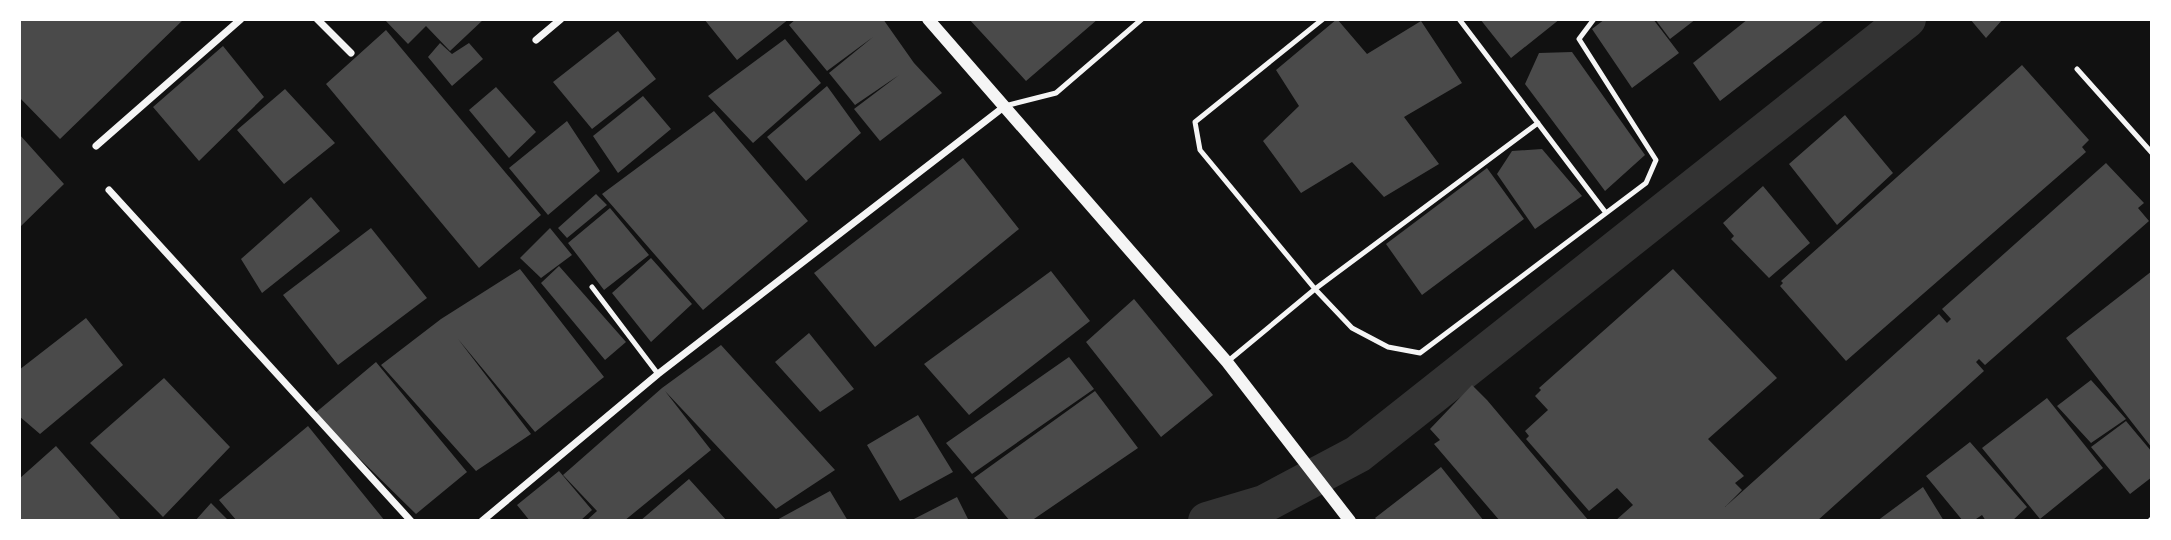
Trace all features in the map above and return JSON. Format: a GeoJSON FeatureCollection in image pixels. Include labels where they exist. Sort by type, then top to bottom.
{"type":"FeatureCollection","features":[{"type":"Feature","properties":{"kind":"street"},"geometry":{"type":"LineString","coordinates":[[96,146],[241,19]]}},
{"type":"Feature","properties":{"kind":"street"},"geometry":{"type":"LineString","coordinates":[[317,19],[351,53]]}},
{"type":"Feature","properties":{"kind":"street"},"geometry":{"type":"LineString","coordinates":[[536,40],[561,19]]}},
{"type":"Feature","properties":{"kind":"street"},"geometry":{"type":"LineString","coordinates":[[928,19],[1227,362],[1350,521]]}},
{"type":"Feature","properties":{"kind":"street"},"geometry":{"type":"LineString","coordinates":[[482,521],[658,374],[1005,106]]}},
{"type":"Feature","properties":{"kind":"street"},"geometry":{"type":"LineString","coordinates":[[109,190],[411,521]]}},
{"type":"Feature","properties":{"kind":"lane"},"geometry":{"type":"LineString","coordinates":[[1005,106],[1056,93],[1142,19]]}},
{"type":"Feature","properties":{"kind":"lane"},"geometry":{"type":"LineString","coordinates":[[1323,19],[1195,122],[1200,150],[1315,289],[1352,327],[1388,347],[1420,353],[1646,183],[1656,160],[1579,39],[1594,19]]}},
{"type":"Feature","properties":{"kind":"lane"},"geometry":{"type":"LineString","coordinates":[[1459,19],[1606,213]]}},
{"type":"Feature","properties":{"kind":"lane"},"geometry":{"type":"LineString","coordinates":[[2077,69],[2152,153]]}},
{"type":"Feature","properties":{"kind":"lane"},"geometry":{"type":"LineString","coordinates":[[1227,362],[1315,289],[1538,123]]}},
{"type":"Feature","properties":{"kind":"lane"},"geometry":{"type":"LineString","coordinates":[[592,287],[658,374]]}},
{"type":"Feature","properties":{"kind":"building"},"geometry":{"type":"Polygon","coordinates":[[[19,19],[184,19],[60,139],[19,97],[19,19]]]}},
{"type":"Feature","properties":{"kind":"building"},"geometry":{"type":"Polygon","coordinates":[[[384,19],[484,19],[450,51],[426,26],[408,44],[384,19]]]}},
{"type":"Feature","properties":{"kind":"building"},"geometry":{"type":"Polygon","coordinates":[[[704,19],[789,19],[737,60],[704,19]]]}},
{"type":"Feature","properties":{"kind":"building"},"geometry":{"type":"Polygon","coordinates":[[[796,19],[883,19],[914,63],[942,93],[880,141],[854,109],[899,75],[855,105],[829,73],[873,37],[827,71],[789,25],[796,19]]]}},
{"type":"Feature","properties":{"kind":"building"},"geometry":{"type":"Polygon","coordinates":[[[969,19],[1098,19],[1026,81],[969,19]]]}},
{"type":"Feature","properties":{"kind":"building"},"geometry":{"type":"Polygon","coordinates":[[[1337,19],[1367,54],[1421,21],[1462,83],[1404,117],[1439,164],[1384,197],[1352,162],[1301,193],[1263,141],[1299,106],[1276,70],[1337,19]]]}},
{"type":"Feature","properties":{"kind":"building"},"geometry":{"type":"Polygon","coordinates":[[[1480,19],[1560,19],[1511,58],[1480,19]]]}},
{"type":"Feature","properties":{"kind":"building"},"geometry":{"type":"Polygon","coordinates":[[[1605,19],[1653,19],[1679,53],[1632,88],[1592,29],[1605,19]]]}},
{"type":"Feature","properties":{"kind":"building"},"geometry":{"type":"Polygon","coordinates":[[[1655,19],[1696,19],[1670,39],[1655,19]]]}},
{"type":"Feature","properties":{"kind":"building"},"geometry":{"type":"Polygon","coordinates":[[[1748,19],[1826,19],[1720,101],[1693,63],[1748,19]]]}},
{"type":"Feature","properties":{"kind":"building"},"geometry":{"type":"Polygon","coordinates":[[[1970,19],[2003,19],[1986,38],[1970,19]]]}},
{"type":"Feature","properties":{"kind":"building"},"geometry":{"type":"Polygon","coordinates":[[[386,30],[541,215],[479,268],[326,84],[386,30]]]}},
{"type":"Feature","properties":{"kind":"building"},"geometry":{"type":"Polygon","coordinates":[[[618,31],[656,79],[592,129],[553,82],[618,31]]]}},
{"type":"Feature","properties":{"kind":"building"},"geometry":{"type":"Polygon","coordinates":[[[785,39],[821,83],[753,143],[708,96],[785,39]]]}},
{"type":"Feature","properties":{"kind":"building"},"geometry":{"type":"Polygon","coordinates":[[[440,43],[452,54],[469,43],[483,59],[452,86],[428,57],[440,43]]]}},
{"type":"Feature","properties":{"kind":"building"},"geometry":{"type":"Polygon","coordinates":[[[223,46],[264,97],[199,161],[153,107],[223,46]]]}},
{"type":"Feature","properties":{"kind":"building"},"geometry":{"type":"Polygon","coordinates":[[[1572,52],[1645,155],[1605,191],[1525,84],[1539,53],[1572,52]]]}},
{"type":"Feature","properties":{"kind":"building"},"geometry":{"type":"Polygon","coordinates":[[[2022,65],[2089,140],[2082,147],[2086,152],[1846,361],[1780,286],[1783,283],[1781,281],[2022,65]]]}},
{"type":"Feature","properties":{"kind":"building"},"geometry":{"type":"Polygon","coordinates":[[[827,86],[861,133],[806,181],[767,137],[827,86]]]}},
{"type":"Feature","properties":{"kind":"building"},"geometry":{"type":"Polygon","coordinates":[[[496,87],[536,132],[509,158],[469,110],[496,87]]]}},
{"type":"Feature","properties":{"kind":"building"},"geometry":{"type":"Polygon","coordinates":[[[285,89],[335,143],[284,184],[237,130],[285,89]]]}},
{"type":"Feature","properties":{"kind":"building"},"geometry":{"type":"Polygon","coordinates":[[[643,96],[671,129],[618,173],[593,136],[643,96]]]}},
{"type":"Feature","properties":{"kind":"building"},"geometry":{"type":"Polygon","coordinates":[[[714,111],[808,221],[703,310],[602,194],[714,111]]]}},
{"type":"Feature","properties":{"kind":"building"},"geometry":{"type":"Polygon","coordinates":[[[1845,115],[1893,173],[1837,225],[1789,164],[1845,115]]]}},
{"type":"Feature","properties":{"kind":"building"},"geometry":{"type":"Polygon","coordinates":[[[567,121],[600,171],[548,215],[509,168],[567,121]]]}},
{"type":"Feature","properties":{"kind":"building"},"geometry":{"type":"Polygon","coordinates":[[[19,134],[64,184],[19,228],[19,134]]]}},
{"type":"Feature","properties":{"kind":"building"},"geometry":{"type":"Polygon","coordinates":[[[1542,149],[1582,196],[1535,229],[1497,174],[1512,151],[1542,149]]]}},
{"type":"Feature","properties":{"kind":"building"},"geometry":{"type":"Polygon","coordinates":[[[963,158],[1019,229],[875,347],[814,273],[963,158]]]}},
{"type":"Feature","properties":{"kind":"building"},"geometry":{"type":"Polygon","coordinates":[[[2106,163],[2144,203],[2138,208],[2149,221],[1985,365],[1979,359],[1976,362],[1984,371],[1817,521],[1615,521],[1633,505],[1617,488],[1589,511],[1526,439],[1529,436],[1525,431],[1548,410],[1535,396],[1541,390],[1539,388],[1673,269],[1777,378],[1708,439],[1744,476],[1735,483],[1742,490],[1725,507],[1939,314],[1947,323],[1951,319],[1942,309],[2106,163]]]}},
{"type":"Feature","properties":{"kind":"building"},"geometry":{"type":"Polygon","coordinates":[[[1487,168],[1524,219],[1422,295],[1386,244],[1487,168]]]}},
{"type":"Feature","properties":{"kind":"building"},"geometry":{"type":"Polygon","coordinates":[[[1763,186],[1810,243],[1769,278],[1731,239],[1734,236],[1723,223],[1763,186]]]}},
{"type":"Feature","properties":{"kind":"building"},"geometry":{"type":"Polygon","coordinates":[[[596,194],[607,205],[567,238],[558,228],[596,194]]]}},
{"type":"Feature","properties":{"kind":"building"},"geometry":{"type":"Polygon","coordinates":[[[311,197],[340,231],[262,293],[241,259],[311,197]]]}},
{"type":"Feature","properties":{"kind":"building"},"geometry":{"type":"Polygon","coordinates":[[[610,208],[649,255],[604,290],[568,243],[610,208]]]}},
{"type":"Feature","properties":{"kind":"building"},"geometry":{"type":"Polygon","coordinates":[[[371,228],[427,298],[338,365],[283,295],[371,228]]]}},
{"type":"Feature","properties":{"kind":"building"},"geometry":{"type":"Polygon","coordinates":[[[550,228],[572,255],[541,278],[520,258],[550,228]]]}},
{"type":"Feature","properties":{"kind":"building"},"geometry":{"type":"Polygon","coordinates":[[[651,258],[692,304],[651,342],[612,293],[651,258]]]}},
{"type":"Feature","properties":{"kind":"building"},"geometry":{"type":"Polygon","coordinates":[[[559,266],[626,342],[605,360],[541,283],[559,266]]]}},
{"type":"Feature","properties":{"kind":"building"},"geometry":{"type":"Polygon","coordinates":[[[520,269],[604,377],[535,432],[458,339],[531,434],[476,471],[381,365],[441,319],[520,269]]]}},
{"type":"Feature","properties":{"kind":"building"},"geometry":{"type":"Polygon","coordinates":[[[1051,271],[1090,321],[969,415],[924,364],[1051,271]]]}},
{"type":"Feature","properties":{"kind":"building"},"geometry":{"type":"Polygon","coordinates":[[[2152,271],[2152,448],[2066,338],[2152,271]]]}},
{"type":"Feature","properties":{"kind":"building"},"geometry":{"type":"Polygon","coordinates":[[[1134,299],[1213,395],[1161,437],[1086,342],[1134,299]]]}},
{"type":"Feature","properties":{"kind":"building"},"geometry":{"type":"Polygon","coordinates":[[[86,318],[123,365],[40,434],[19,416],[19,370],[86,318]]]}},
{"type":"Feature","properties":{"kind":"building"},"geometry":{"type":"Polygon","coordinates":[[[809,333],[854,389],[820,412],[775,362],[809,333]]]}},
{"type":"Feature","properties":{"kind":"building"},"geometry":{"type":"Polygon","coordinates":[[[721,345],[835,470],[776,509],[665,391],[711,450],[624,521],[586,521],[597,511],[563,475],[662,388],[721,345]]]}},
{"type":"Feature","properties":{"kind":"building"},"geometry":{"type":"Polygon","coordinates":[[[1069,357],[1094,389],[972,474],[946,443],[1069,357]]]}},
{"type":"Feature","properties":{"kind":"building"},"geometry":{"type":"Polygon","coordinates":[[[376,362],[467,472],[416,514],[314,414],[376,362]]]}},
{"type":"Feature","properties":{"kind":"building"},"geometry":{"type":"Polygon","coordinates":[[[164,378],[230,447],[163,517],[90,443],[164,378]]]}},
{"type":"Feature","properties":{"kind":"building"},"geometry":{"type":"Polygon","coordinates":[[[2091,380],[2126,419],[2091,443],[2057,406],[2091,380]]]}},
{"type":"Feature","properties":{"kind":"building"},"geometry":{"type":"Polygon","coordinates":[[[1472,385],[1589,521],[1500,521],[1434,444],[1440,440],[1430,429],[1472,385]]]}},
{"type":"Feature","properties":{"kind":"building"},"geometry":{"type":"Polygon","coordinates":[[[1095,391],[1138,448],[1031,521],[1010,521],[974,478],[1095,391]]]}},
{"type":"Feature","properties":{"kind":"building"},"geometry":{"type":"Polygon","coordinates":[[[2047,398],[2103,468],[2040,519],[1982,448],[2047,398]]]}},
{"type":"Feature","properties":{"kind":"building"},"geometry":{"type":"Polygon","coordinates":[[[918,415],[953,472],[900,501],[867,445],[918,415]]]}},
{"type":"Feature","properties":{"kind":"building"},"geometry":{"type":"Polygon","coordinates":[[[2126,421],[2152,452],[2152,477],[2130,494],[2091,447],[2126,421]]]}},
{"type":"Feature","properties":{"kind":"building"},"geometry":{"type":"Polygon","coordinates":[[[308,426],[385,521],[237,521],[219,500],[308,426]]]}},
{"type":"Feature","properties":{"kind":"building"},"geometry":{"type":"Polygon","coordinates":[[[1970,442],[2027,507],[2012,521],[1986,521],[1982,515],[1973,521],[1963,521],[1926,476],[1970,442]]]}},
{"type":"Feature","properties":{"kind":"building"},"geometry":{"type":"Polygon","coordinates":[[[56,446],[122,521],[19,521],[19,479],[56,446]]]}},
{"type":"Feature","properties":{"kind":"building"},"geometry":{"type":"Polygon","coordinates":[[[1441,467],[1484,521],[1378,521],[1375,518],[1441,467]]]}},
{"type":"Feature","properties":{"kind":"building"},"geometry":{"type":"Polygon","coordinates":[[[559,471],[592,510],[580,521],[530,521],[517,505],[559,471]]]}},
{"type":"Feature","properties":{"kind":"building"},"geometry":{"type":"Polygon","coordinates":[[[689,479],[727,521],[640,521],[689,479]]]}},
{"type":"Feature","properties":{"kind":"building"},"geometry":{"type":"Polygon","coordinates":[[[1923,487],[1944,521],[1877,521],[1923,487]]]}},
{"type":"Feature","properties":{"kind":"building"},"geometry":{"type":"Polygon","coordinates":[[[830,491],[848,521],[775,521],[830,491]]]}},
{"type":"Feature","properties":{"kind":"building"},"geometry":{"type":"Polygon","coordinates":[[[957,497],[969,521],[910,521],[957,497]]]}},
{"type":"Feature","properties":{"kind":"building"},"geometry":{"type":"Polygon","coordinates":[[[211,503],[229,521],[195,521],[211,503]]]}},
{"type":"Feature","properties":{"kind":"waterway"},"geometry":{"type":"LineString","coordinates":[[1207,521],[1264,504],[1358,454],[1907,19]]}}]}
